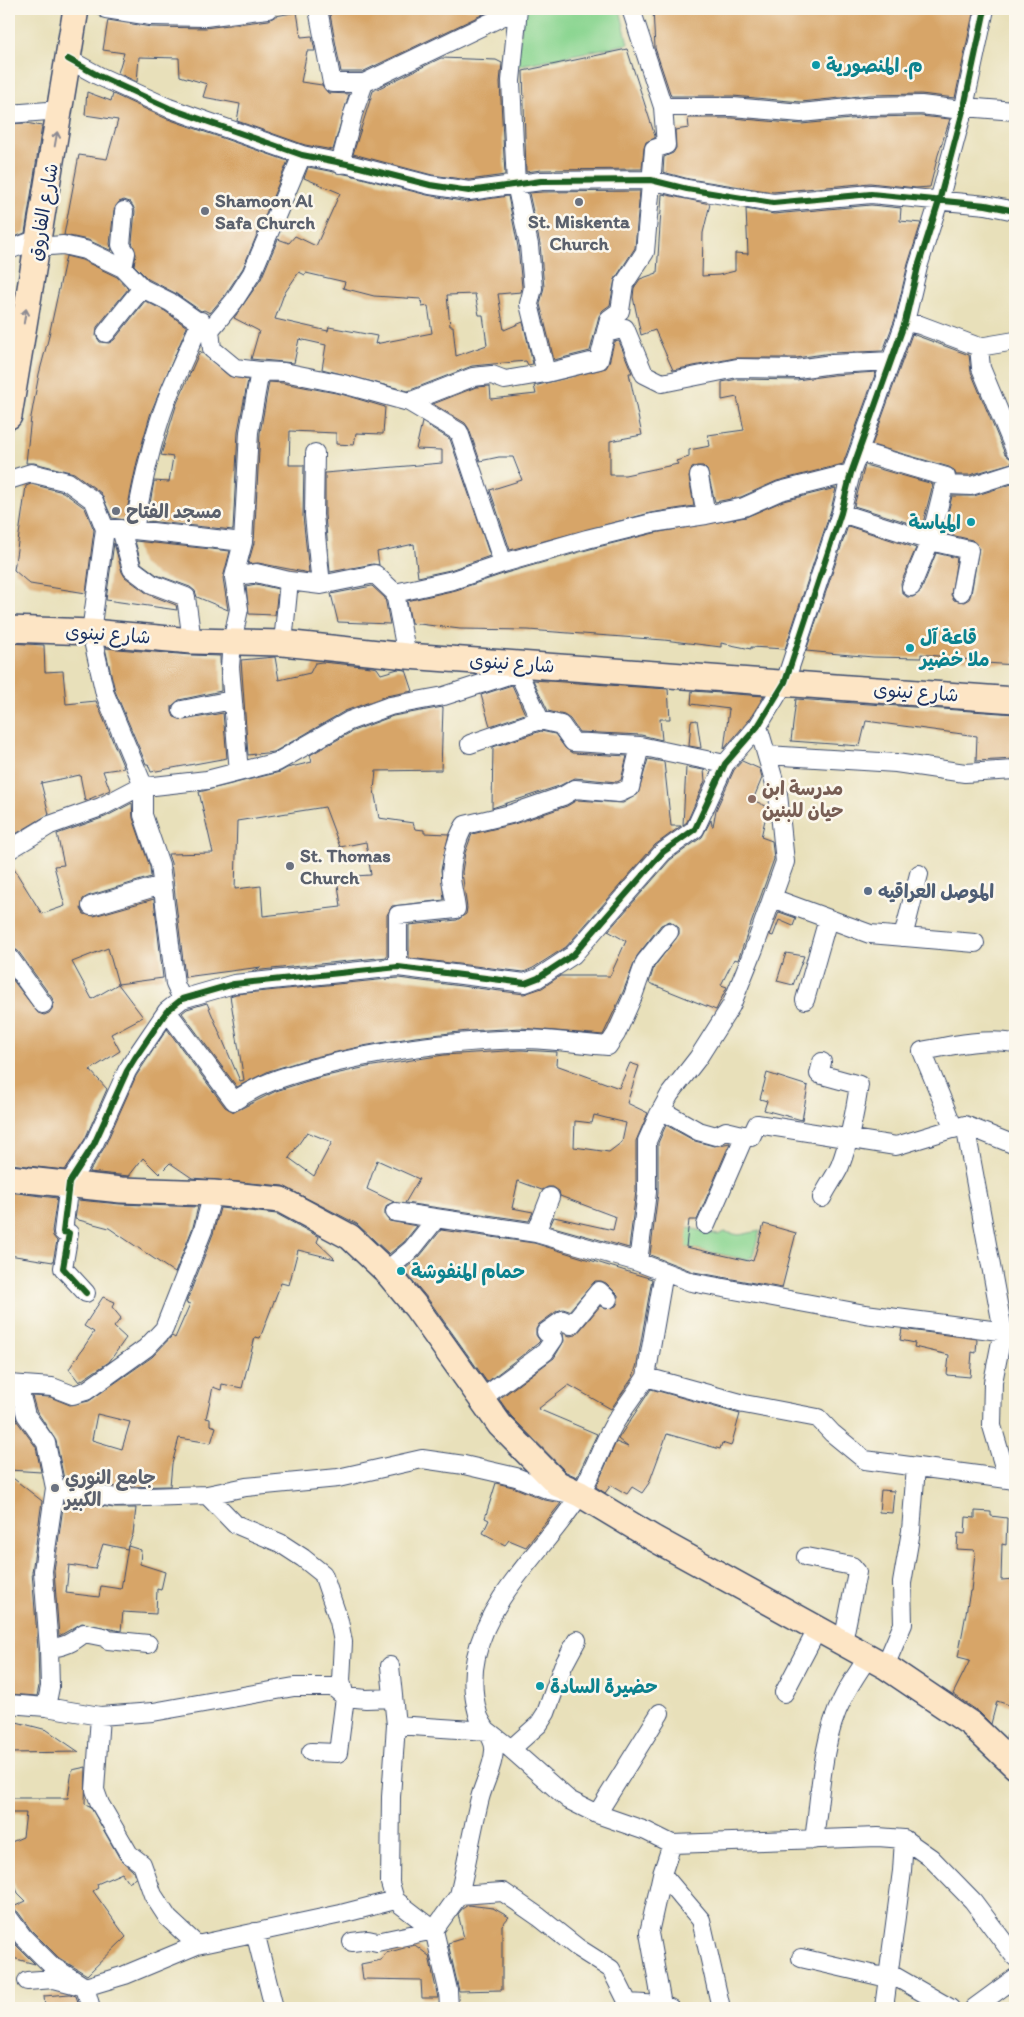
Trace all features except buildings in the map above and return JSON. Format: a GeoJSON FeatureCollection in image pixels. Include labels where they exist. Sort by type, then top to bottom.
{"type":"FeatureCollection","features":[{"type":"Feature","properties":{"kind":"main road","name":"شارع الفاروق"},"geometry":{"type":"LineString","coordinates":[[9,416],[61,110],[76,9]]}},
{"type":"Feature","properties":{"kind":"main road","name":"شارع نينوى"},"geometry":{"type":"LineString","coordinates":[[9,629],[91,632],[192,641],[283,643],[520,668],[785,682],[1015,700]]}},
{"type":"Feature","properties":{"kind":"main road"},"geometry":{"type":"LineString","coordinates":[[9,1178],[121,1190],[213,1193],[281,1200],[350,1237],[386,1271],[416,1307],[458,1363],[500,1425],[558,1484],[580,1494],[730,1581],[876,1661],[1014,1751]]}},
{"type":"Feature","properties":{"kind":"street"},"geometry":{"type":"LineString","coordinates":[[106,9],[151,16],[205,17],[268,9]]}},
{"type":"Feature","properties":{"kind":"street"},"geometry":{"type":"LineString","coordinates":[[318,9],[332,83],[364,83],[518,9]]}},
{"type":"Feature","properties":{"kind":"street"},"geometry":{"type":"LineString","coordinates":[[518,9],[511,82],[517,172],[516,184],[529,245],[532,288],[529,304],[546,373]]}},
{"type":"Feature","properties":{"kind":"street"},"geometry":{"type":"LineString","coordinates":[[409,402],[473,377],[492,375],[505,380],[546,373],[599,360],[609,319],[620,311],[624,284],[645,252],[654,149],[666,144],[663,107],[631,9]]}},
{"type":"Feature","properties":{"kind":"street"},"geometry":{"type":"LineString","coordinates":[[86,1293],[63,1268],[69,1233],[63,1232],[69,1183],[94,1144],[127,1071],[167,1011],[182,999],[234,984],[398,967],[525,984],[538,978],[573,955],[663,852],[695,829],[726,764],[758,726],[785,682],[841,513],[851,472],[860,452],[905,322],[918,267],[939,200],[963,108],[985,9]]}},
{"type":"Feature","properties":{"kind":"street"},"geometry":{"type":"LineString","coordinates":[[68,59],[99,76],[169,108],[302,155],[352,165],[430,185],[469,191],[541,181],[651,180],[687,190],[773,204],[871,194],[986,205],[1015,211]]}},
{"type":"Feature","properties":{"kind":"street"},"geometry":{"type":"LineString","coordinates":[[340,164],[353,114],[364,83]]}},
{"type":"Feature","properties":{"kind":"street"},"geometry":{"type":"LineString","coordinates":[[663,107],[732,107],[801,113],[869,106],[921,105],[1015,111]]}},
{"type":"Feature","properties":{"kind":"street"},"geometry":{"type":"LineString","coordinates":[[9,114],[61,110]]}},
{"type":"Feature","properties":{"kind":"street"},"geometry":{"type":"LineString","coordinates":[[182,999],[175,984],[160,865],[143,815],[143,785],[105,694],[91,632],[120,530],[141,490],[167,400],[206,326],[234,301],[252,273],[302,155]]}},
{"type":"Feature","properties":{"kind":"street"},"geometry":{"type":"LineString","coordinates":[[123,268],[126,253],[121,245],[124,211]]}},
{"type":"Feature","properties":{"kind":"street"},"geometry":{"type":"LineString","coordinates":[[9,250],[37,243],[63,245],[85,250],[123,268],[142,288],[170,302],[206,326],[214,353],[235,368],[284,372],[375,392],[409,402],[459,432],[503,563]]}},
{"type":"Feature","properties":{"kind":"street"},"geometry":{"type":"LineString","coordinates":[[106,333],[142,288]]}},
{"type":"Feature","properties":{"kind":"street"},"geometry":{"type":"LineString","coordinates":[[905,322],[920,325],[979,347],[1015,341]]}},
{"type":"Feature","properties":{"kind":"street"},"geometry":{"type":"LineString","coordinates":[[606,333],[625,328],[644,374],[662,383],[737,368],[798,368],[891,361]]}},
{"type":"Feature","properties":{"kind":"street"},"geometry":{"type":"LineString","coordinates":[[979,347],[981,368],[1015,450]]}},
{"type":"Feature","properties":{"kind":"street"},"geometry":{"type":"LineString","coordinates":[[239,772],[230,668],[232,642],[239,609],[234,577],[243,542],[249,432],[260,371]]}},
{"type":"Feature","properties":{"kind":"street"},"geometry":{"type":"LineString","coordinates":[[860,452],[946,477]]}},
{"type":"Feature","properties":{"kind":"street"},"geometry":{"type":"LineString","coordinates":[[315,453],[314,515],[321,585]]}},
{"type":"Feature","properties":{"kind":"street"},"geometry":{"type":"LineString","coordinates":[[395,593],[453,580],[503,563],[587,539],[652,523],[744,507],[780,491],[851,472]]}},
{"type":"Feature","properties":{"kind":"street"},"geometry":{"type":"LineString","coordinates":[[946,477],[947,485],[971,486],[1015,472]]}},
{"type":"Feature","properties":{"kind":"street"},"geometry":{"type":"LineString","coordinates":[[9,480],[31,473],[68,482],[94,501],[120,530],[132,569],[152,584],[186,597],[192,641]]}},
{"type":"Feature","properties":{"kind":"street"},"geometry":{"type":"LineString","coordinates":[[699,476],[706,515]]}},
{"type":"Feature","properties":{"kind":"street"},"geometry":{"type":"LineString","coordinates":[[911,587],[930,541],[946,477]]}},
{"type":"Feature","properties":{"kind":"street"},"geometry":{"type":"LineString","coordinates":[[841,513],[930,541],[969,550],[961,592]]}},
{"type":"Feature","properties":{"kind":"street"},"geometry":{"type":"LineString","coordinates":[[120,530],[243,542]]}},
{"type":"Feature","properties":{"kind":"street"},"geometry":{"type":"LineString","coordinates":[[234,577],[256,573],[289,581],[321,585],[375,574],[395,593],[407,656]]}},
{"type":"Feature","properties":{"kind":"street"},"geometry":{"type":"LineString","coordinates":[[283,643],[289,581]]}},
{"type":"Feature","properties":{"kind":"street"},"geometry":{"type":"LineString","coordinates":[[9,850],[50,825],[100,807],[143,785],[154,786],[207,780],[278,762],[349,720],[390,706],[444,696],[520,668],[540,720]]}},
{"type":"Feature","properties":{"kind":"street"},"geometry":{"type":"LineString","coordinates":[[182,710],[232,700]]}},
{"type":"Feature","properties":{"kind":"street"},"geometry":{"type":"LineString","coordinates":[[470,744],[540,720],[561,725],[573,742],[640,746],[726,764]]}},
{"type":"Feature","properties":{"kind":"street"},"geometry":{"type":"LineString","coordinates":[[638,1262],[647,1192],[648,1141],[670,1094],[698,1058],[730,1006],[785,862],[778,794],[758,726]]}},
{"type":"Feature","properties":{"kind":"street"},"geometry":{"type":"LineString","coordinates":[[398,967],[398,915],[456,909],[451,878],[455,850],[460,832],[465,824],[511,814],[563,796],[576,789],[619,793],[630,788],[640,746]]}},
{"type":"Feature","properties":{"kind":"street"},"geometry":{"type":"LineString","coordinates":[[767,755],[896,764],[964,773],[1015,770]]}},
{"type":"Feature","properties":{"kind":"street"},"geometry":{"type":"LineString","coordinates":[[903,937],[919,874]]}},
{"type":"Feature","properties":{"kind":"street"},"geometry":{"type":"LineString","coordinates":[[91,906],[162,885]]}},
{"type":"Feature","properties":{"kind":"street"},"geometry":{"type":"LineString","coordinates":[[772,898],[870,934],[975,944]]}},
{"type":"Feature","properties":{"kind":"street"},"geometry":{"type":"LineString","coordinates":[[805,1000],[828,919]]}},
{"type":"Feature","properties":{"kind":"street"},"geometry":{"type":"LineString","coordinates":[[167,1011],[234,1101],[250,1090],[278,1078],[378,1053],[462,1043],[523,1039],[608,1046],[616,1034],[630,1004],[645,962],[668,932]]}},
{"type":"Feature","properties":{"kind":"street"},"geometry":{"type":"LineString","coordinates":[[9,957],[43,1004]]}},
{"type":"Feature","properties":{"kind":"street"},"geometry":{"type":"LineString","coordinates":[[646,1378],[744,1404],[818,1418],[832,1433],[865,1460],[916,1467],[1012,1473],[992,1426],[993,1382],[1009,1332],[959,1127],[922,1051],[966,1043],[1001,1041],[1015,1043]]}},
{"type":"Feature","properties":{"kind":"street"},"geometry":{"type":"LineString","coordinates":[[822,1062],[819,1074],[859,1085],[849,1138],[839,1169],[829,1183],[822,1198]]}},
{"type":"Feature","properties":{"kind":"street"},"geometry":{"type":"LineString","coordinates":[[661,1110],[698,1131],[716,1136],[726,1131],[751,1137],[756,1124],[896,1146],[959,1127],[1015,1145]]}},
{"type":"Feature","properties":{"kind":"street"},"geometry":{"type":"LineString","coordinates":[[706,1225],[745,1135]]}},
{"type":"Feature","properties":{"kind":"street"},"geometry":{"type":"LineString","coordinates":[[10,1384],[52,1387],[73,1395],[86,1391],[146,1348],[164,1329],[204,1230],[213,1193]]}},
{"type":"Feature","properties":{"kind":"street"},"geometry":{"type":"LineString","coordinates":[[536,1233],[550,1197]]}},
{"type":"Feature","properties":{"kind":"street"},"geometry":{"type":"LineString","coordinates":[[395,1212],[536,1233],[638,1262],[691,1282],[865,1314],[1009,1332]]}},
{"type":"Feature","properties":{"kind":"street"},"geometry":{"type":"LineString","coordinates":[[386,1271],[412,1249],[436,1219]]}},
{"type":"Feature","properties":{"kind":"street"},"geometry":{"type":"LineString","coordinates":[[352,1942],[368,1940],[376,1942],[434,1930],[459,1895],[480,1798],[495,1750],[488,1731],[478,1715],[474,1676],[476,1657],[494,1611],[516,1577],[555,1532],[580,1494],[614,1425],[646,1378],[664,1272]]}},
{"type":"Feature","properties":{"kind":"street"},"geometry":{"type":"LineString","coordinates":[[481,1399],[545,1352],[554,1339],[546,1332],[564,1320],[571,1325],[599,1291],[608,1299]]}},
{"type":"Feature","properties":{"kind":"street"},"geometry":{"type":"LineString","coordinates":[[10,1384],[21,1396],[26,1415],[46,1443],[55,1488],[43,1571],[50,1687],[46,1707]]}},
{"type":"Feature","properties":{"kind":"street"},"geometry":{"type":"LineString","coordinates":[[55,1488],[62,1487],[116,1498],[207,1495],[246,1487],[338,1478],[422,1459],[464,1464],[516,1477],[549,1490],[580,1494]]}},
{"type":"Feature","properties":{"kind":"street"},"geometry":{"type":"LineString","coordinates":[[814,1840],[825,1760],[833,1721],[841,1700],[876,1661],[903,1624],[902,1583],[912,1532],[916,1467]]}},
{"type":"Feature","properties":{"kind":"street"},"geometry":{"type":"LineString","coordinates":[[207,1495],[235,1524],[280,1543],[323,1574],[339,1621],[343,1642],[342,1681],[345,1696],[338,1754],[311,1752]]}},
{"type":"Feature","properties":{"kind":"street"},"geometry":{"type":"LineString","coordinates":[[806,1557],[852,1566],[857,1572],[843,1642]]}},
{"type":"Feature","properties":{"kind":"street"},"geometry":{"type":"LineString","coordinates":[[784,1693],[818,1628]]}},
{"type":"Feature","properties":{"kind":"street"},"geometry":{"type":"LineString","coordinates":[[49,1648],[62,1647],[72,1643],[84,1633],[104,1637],[108,1640],[148,1644]]}},
{"type":"Feature","properties":{"kind":"street"},"geometry":{"type":"LineString","coordinates":[[511,1749],[539,1724],[546,1713],[563,1666],[577,1640]]}},
{"type":"Feature","properties":{"kind":"street"},"geometry":{"type":"LineString","coordinates":[[390,1666],[396,1725],[391,1797],[390,1883],[395,1900],[434,1930],[448,1990],[448,2008]]}},
{"type":"Feature","properties":{"kind":"street"},"geometry":{"type":"LineString","coordinates":[[9,1704],[46,1707],[100,1716],[153,1712],[294,1687],[333,1687],[345,1696],[366,1699],[393,1698]]}},
{"type":"Feature","properties":{"kind":"street"},"geometry":{"type":"LineString","coordinates":[[597,1814],[660,1712]]}},
{"type":"Feature","properties":{"kind":"street"},"geometry":{"type":"LineString","coordinates":[[100,1716],[95,1790],[100,1804],[129,1854],[142,1864],[154,1895],[168,1918],[197,1945]]}},
{"type":"Feature","properties":{"kind":"street"},"geometry":{"type":"LineString","coordinates":[[396,1725],[488,1731],[569,1800],[597,1814],[646,1831],[672,1844],[878,1838],[904,1839],[931,1858],[973,1901],[1015,1957]]}},
{"type":"Feature","properties":{"kind":"street"},"geometry":{"type":"LineString","coordinates":[[884,2008],[902,1872],[904,1839]]}},
{"type":"Feature","properties":{"kind":"street"},"geometry":{"type":"LineString","coordinates":[[459,1895],[503,1892],[540,1917],[578,1948],[611,1969],[627,2005],[666,2006],[649,1933],[662,1874],[672,1844]]}},
{"type":"Feature","properties":{"kind":"street"},"geometry":{"type":"LineString","coordinates":[[662,1874],[701,1920],[721,2008]]}},
{"type":"Feature","properties":{"kind":"street"},"geometry":{"type":"LineString","coordinates":[[27,1981],[54,1978],[86,1987],[125,1975],[197,1945],[341,1914],[395,1900]]}},
{"type":"Feature","properties":{"kind":"street"},"geometry":{"type":"LineString","coordinates":[[9,1918],[23,1937],[52,1966],[86,1987],[91,2008]]}},
{"type":"Feature","properties":{"kind":"street"},"geometry":{"type":"LineString","coordinates":[[255,1932],[274,2008]]}},
{"type":"Feature","properties":{"kind":"street"},"geometry":{"type":"LineString","coordinates":[[801,1958],[879,1976],[889,1973],[950,2008]]}},
{"type":"Feature","properties":{"kind":"street"},"geometry":{"type":"LineString","coordinates":[[974,2008],[1015,1978]]}},
{"type":"Feature","properties":{"kind":"green space"},"geometry":{"type":"Polygon","coordinates":[[[524,9],[620,9],[628,44],[516,66],[524,9]]]}},
{"type":"Feature","properties":{"kind":"green space"},"geometry":{"type":"Polygon","coordinates":[[[690,1228],[718,1235],[725,1232],[739,1235],[760,1231],[752,1258],[750,1257],[748,1260],[656,1241],[690,1228]]]}},
{"type":"Feature","properties":{"kind":"cycle path"},"geometry":{"type":"LineString","coordinates":[[86,1293],[63,1268],[69,1233],[63,1232],[69,1183],[94,1144],[127,1071],[167,1011],[182,999],[234,984],[398,967],[525,983],[538,978],[573,955],[663,852],[695,829],[725,764],[758,726],[785,682],[841,513],[851,473],[905,322],[918,267],[939,201],[964,107],[985,9]]}},
{"type":"Feature","properties":{"kind":"cycle path"},"geometry":{"type":"LineString","coordinates":[[68,59],[99,76],[169,108],[302,155],[352,165],[430,185],[469,191],[541,181],[651,180],[687,189],[773,203],[871,194],[986,205],[1015,211]]}},
{"type":"Feature","properties":{"kind":"place","name":"م. المنصورية"},"geometry":{"type":"Point","coordinates":[816,65]}},
{"type":"Feature","properties":{"kind":"place","name":"St. Miskenta Church"},"geometry":{"type":"Point","coordinates":[579,202]}},
{"type":"Feature","properties":{"kind":"place","name":"Shamoon Al Safa Church"},"geometry":{"type":"Point","coordinates":[205,211]}},
{"type":"Feature","properties":{"kind":"place","name":"مسجد الفتاح"},"geometry":{"type":"Point","coordinates":[116,511]}},
{"type":"Feature","properties":{"kind":"place","name":"المياسة"},"geometry":{"type":"Point","coordinates":[971,522]}},
{"type":"Feature","properties":{"kind":"place","name":"قاعة آل ملا خضير"},"geometry":{"type":"Point","coordinates":[910,648]}},
{"type":"Feature","properties":{"kind":"place","name":"مدرسة ابن حيان للبنين"},"geometry":{"type":"Point","coordinates":[752,799]}},
{"type":"Feature","properties":{"kind":"place","name":"St. Thomas Church"},"geometry":{"type":"Point","coordinates":[290,866]}},
{"type":"Feature","properties":{"kind":"place","name":"الموصل العراقيه"},"geometry":{"type":"Point","coordinates":[868,891]}},
{"type":"Feature","properties":{"kind":"place","name":"حمام المنفوشة"},"geometry":{"type":"Point","coordinates":[401,1271]}},
{"type":"Feature","properties":{"kind":"place","name":"جامع النوري الكبير"},"geometry":{"type":"Point","coordinates":[55,1488]}},
{"type":"Feature","properties":{"kind":"place","name":"حضيرة السادة"},"geometry":{"type":"Point","coordinates":[540,1686]}}]}
